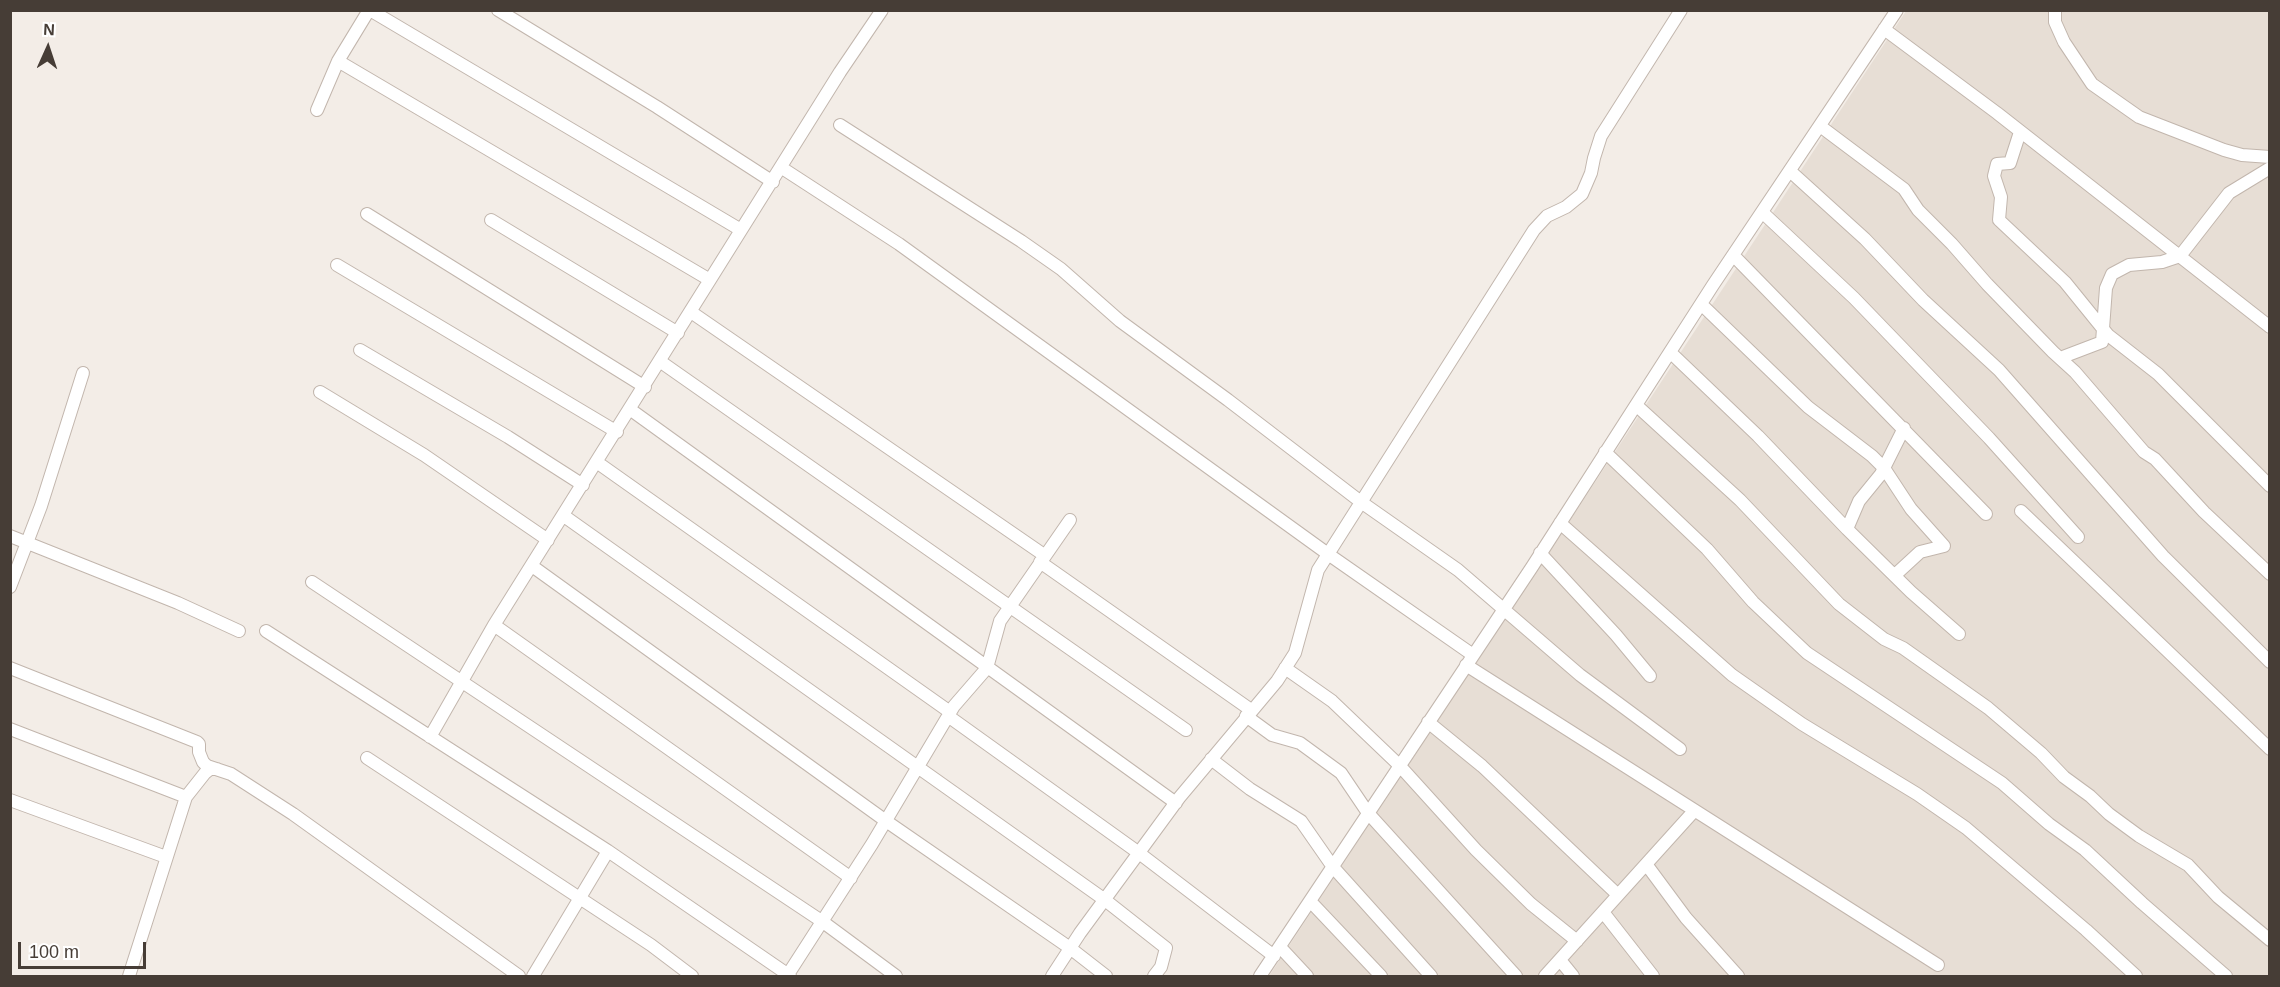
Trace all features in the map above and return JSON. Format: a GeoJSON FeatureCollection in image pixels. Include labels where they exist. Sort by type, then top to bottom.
{"type":"FeatureCollection","features":[{"type":"Feature","properties":{"kind":"street"},"geometry":{"type":"LineString","coordinates":[[317,110],[338,61],[369,10],[741,230]]}},
{"type":"Feature","properties":{"kind":"street"},"geometry":{"type":"LineString","coordinates":[[498,10],[657,107],[772,182]]}},
{"type":"Feature","properties":{"kind":"street"},"geometry":{"type":"LineString","coordinates":[[430,736],[494,625],[631,410],[840,72],[882,10]]}},
{"type":"Feature","properties":{"kind":"street"},"geometry":{"type":"LineString","coordinates":[[1052,976],[1176,803],[1277,681],[1295,653],[1318,570],[1534,230],[1547,216],[1566,207],[1582,194],[1592,173],[1601,136],[1681,10]]}},
{"type":"Feature","properties":{"kind":"street"},"geometry":{"type":"LineString","coordinates":[[1260,976],[1540,554],[1733,255],[1897,10]]}},
{"type":"Feature","properties":{"kind":"street"},"geometry":{"type":"LineString","coordinates":[[2055,10],[2055,22],[2064,42],[2092,84],[2139,117],[2224,150],[2270,157]]}},
{"type":"Feature","properties":{"kind":"street"},"geometry":{"type":"LineString","coordinates":[[1884,29],[2270,327]]}},
{"type":"Feature","properties":{"kind":"street"},"geometry":{"type":"LineString","coordinates":[[338,61],[710,280]]}},
{"type":"Feature","properties":{"kind":"street"},"geometry":{"type":"LineString","coordinates":[[840,125],[1061,269],[1120,321],[1228,400],[1360,502],[1458,570],[1580,675],[1680,749]]}},
{"type":"Feature","properties":{"kind":"street"},"geometry":{"type":"LineString","coordinates":[[1820,126],[1904,189],[1918,210],[1987,284],[2094,392],[2144,452],[2155,459],[2204,512],[2270,574]]}},
{"type":"Feature","properties":{"kind":"street"},"geometry":{"type":"LineString","coordinates":[[2020,132],[2010,163],[1997,164],[1994,176],[2001,197],[1999,219],[2065,282],[2104,331],[2158,374],[2270,486]]}},
{"type":"Feature","properties":{"kind":"street"},"geometry":{"type":"LineString","coordinates":[[782,168],[909,250],[1470,660],[1694,811],[1938,965]]}},
{"type":"Feature","properties":{"kind":"street"},"geometry":{"type":"LineString","coordinates":[[2060,358],[2102,342],[2106,288],[2112,274],[2129,265],[2162,262],[2180,256],[2229,193],[2270,168]]}},
{"type":"Feature","properties":{"kind":"street"},"geometry":{"type":"LineString","coordinates":[[1790,171],[1865,239],[1923,300],[1999,370],[2163,556],[2270,662]]}},
{"type":"Feature","properties":{"kind":"street"},"geometry":{"type":"LineString","coordinates":[[1762,212],[1854,298],[1989,438],[2078,537]]}},
{"type":"Feature","properties":{"kind":"street"},"geometry":{"type":"LineString","coordinates":[[367,214],[645,387]]}},
{"type":"Feature","properties":{"kind":"street"},"geometry":{"type":"LineString","coordinates":[[491,220],[678,333]]}},
{"type":"Feature","properties":{"kind":"street"},"geometry":{"type":"LineString","coordinates":[[1733,255],[1986,514]]}},
{"type":"Feature","properties":{"kind":"street"},"geometry":{"type":"LineString","coordinates":[[337,266],[617,432]]}},
{"type":"Feature","properties":{"kind":"street"},"geometry":{"type":"LineString","coordinates":[[1701,304],[1808,407],[1872,456],[1884,468],[1911,509],[1944,546],[1920,552],[1895,575]]}},
{"type":"Feature","properties":{"kind":"street"},"geometry":{"type":"LineString","coordinates":[[691,312],[1042,559],[1249,713],[1272,735],[1300,743],[1341,773],[1368,813],[1516,976]]}},
{"type":"Feature","properties":{"kind":"street"},"geometry":{"type":"LineString","coordinates":[[360,350],[507,436],[583,485]]}},
{"type":"Feature","properties":{"kind":"street"},"geometry":{"type":"LineString","coordinates":[[1670,352],[1758,436],[1847,529],[1959,634]]}},
{"type":"Feature","properties":{"kind":"street"},"geometry":{"type":"LineString","coordinates":[[661,362],[1186,730]]}},
{"type":"Feature","properties":{"kind":"street"},"geometry":{"type":"LineString","coordinates":[[10,587],[27,543],[83,373]]}},
{"type":"Feature","properties":{"kind":"street"},"geometry":{"type":"LineString","coordinates":[[320,392],[424,455],[548,540]]}},
{"type":"Feature","properties":{"kind":"street"},"geometry":{"type":"LineString","coordinates":[[1636,405],[1740,500],[1839,604],[1884,639],[1903,648],[1988,708],[2041,753],[2064,777],[2090,796],[2109,814],[2139,836],[2188,865],[2218,897],[2270,940]]}},
{"type":"Feature","properties":{"kind":"street"},"geometry":{"type":"LineString","coordinates":[[631,410],[1176,803]]}},
{"type":"Feature","properties":{"kind":"street"},"geometry":{"type":"LineString","coordinates":[[1847,529],[1859,501],[1884,468],[1904,429]]}},
{"type":"Feature","properties":{"kind":"street"},"geometry":{"type":"LineString","coordinates":[[1605,452],[1707,549],[1753,602],[1807,653],[2002,783],[2049,824],[2085,850],[2226,976]]}},
{"type":"Feature","properties":{"kind":"street"},"geometry":{"type":"LineString","coordinates":[[598,462],[949,714],[1307,976]]}},
{"type":"Feature","properties":{"kind":"street"},"geometry":{"type":"LineString","coordinates":[[2021,512],[2270,749]]}},
{"type":"Feature","properties":{"kind":"street"},"geometry":{"type":"LineString","coordinates":[[564,516],[1105,900],[1166,948],[1161,967],[1154,976]]}},
{"type":"Feature","properties":{"kind":"street"},"geometry":{"type":"LineString","coordinates":[[266,632],[608,850],[788,976],[851,878],[949,714],[987,668],[1000,621],[1070,520]]}},
{"type":"Feature","properties":{"kind":"street"},"geometry":{"type":"LineString","coordinates":[[1560,523],[1732,675],[1802,724],[1917,794],[1966,828],[2086,930],[2136,976]]}},
{"type":"Feature","properties":{"kind":"street"},"geometry":{"type":"LineString","coordinates":[[10,536],[178,603],[239,631]]}},
{"type":"Feature","properties":{"kind":"street"},"geometry":{"type":"LineString","coordinates":[[1540,554],[1616,635],[1650,676]]}},
{"type":"Feature","properties":{"kind":"street"},"geometry":{"type":"LineString","coordinates":[[532,566],[886,821],[1070,948],[1106,976]]}},
{"type":"Feature","properties":{"kind":"street"},"geometry":{"type":"LineString","coordinates":[[312,582],[823,922],[896,976]]}},
{"type":"Feature","properties":{"kind":"street"},"geometry":{"type":"LineString","coordinates":[[494,625],[851,878]]}},
{"type":"Feature","properties":{"kind":"street"},"geometry":{"type":"LineString","coordinates":[[10,668],[197,742],[203,762],[207,766],[247,783],[519,976]]}},
{"type":"Feature","properties":{"kind":"street"},"geometry":{"type":"LineString","coordinates":[[1285,668],[1332,700],[1399,765],[1476,850],[1531,904],[1577,941]]}},
{"type":"Feature","properties":{"kind":"street"},"geometry":{"type":"LineString","coordinates":[[1428,722],[1482,766],[1618,895]]}},
{"type":"Feature","properties":{"kind":"street"},"geometry":{"type":"LineString","coordinates":[[10,729],[186,797]]}},
{"type":"Feature","properties":{"kind":"street"},"geometry":{"type":"LineString","coordinates":[[367,759],[651,945],[692,976]]}},
{"type":"Feature","properties":{"kind":"street"},"geometry":{"type":"LineString","coordinates":[[1211,759],[1250,789],[1301,820],[1333,867],[1431,976]]}},
{"type":"Feature","properties":{"kind":"street"},"geometry":{"type":"LineString","coordinates":[[129,976],[186,797],[205,773],[218,769]]}},
{"type":"Feature","properties":{"kind":"street"},"geometry":{"type":"LineString","coordinates":[[10,800],[166,857]]}},
{"type":"Feature","properties":{"kind":"street"},"geometry":{"type":"LineString","coordinates":[[1545,976],[1694,811]]}},
{"type":"Feature","properties":{"kind":"street"},"geometry":{"type":"LineString","coordinates":[[533,976],[608,850]]}},
{"type":"Feature","properties":{"kind":"street"},"geometry":{"type":"LineString","coordinates":[[1646,864],[1686,918],[1738,976]]}},
{"type":"Feature","properties":{"kind":"street"},"geometry":{"type":"LineString","coordinates":[[1310,901],[1381,976]]}},
{"type":"Feature","properties":{"kind":"street"},"geometry":{"type":"LineString","coordinates":[[1603,912],[1653,976]]}},
{"type":"Feature","properties":{"kind":"street"},"geometry":{"type":"LineString","coordinates":[[1560,960],[1573,976]]}},
{"type":"Feature","properties":{"kind":"shaded area"},"geometry":{"type":"Polygon","coordinates":[[[1906,11],[2269,11],[2269,976],[1269,976],[1906,11]]]}}]}
